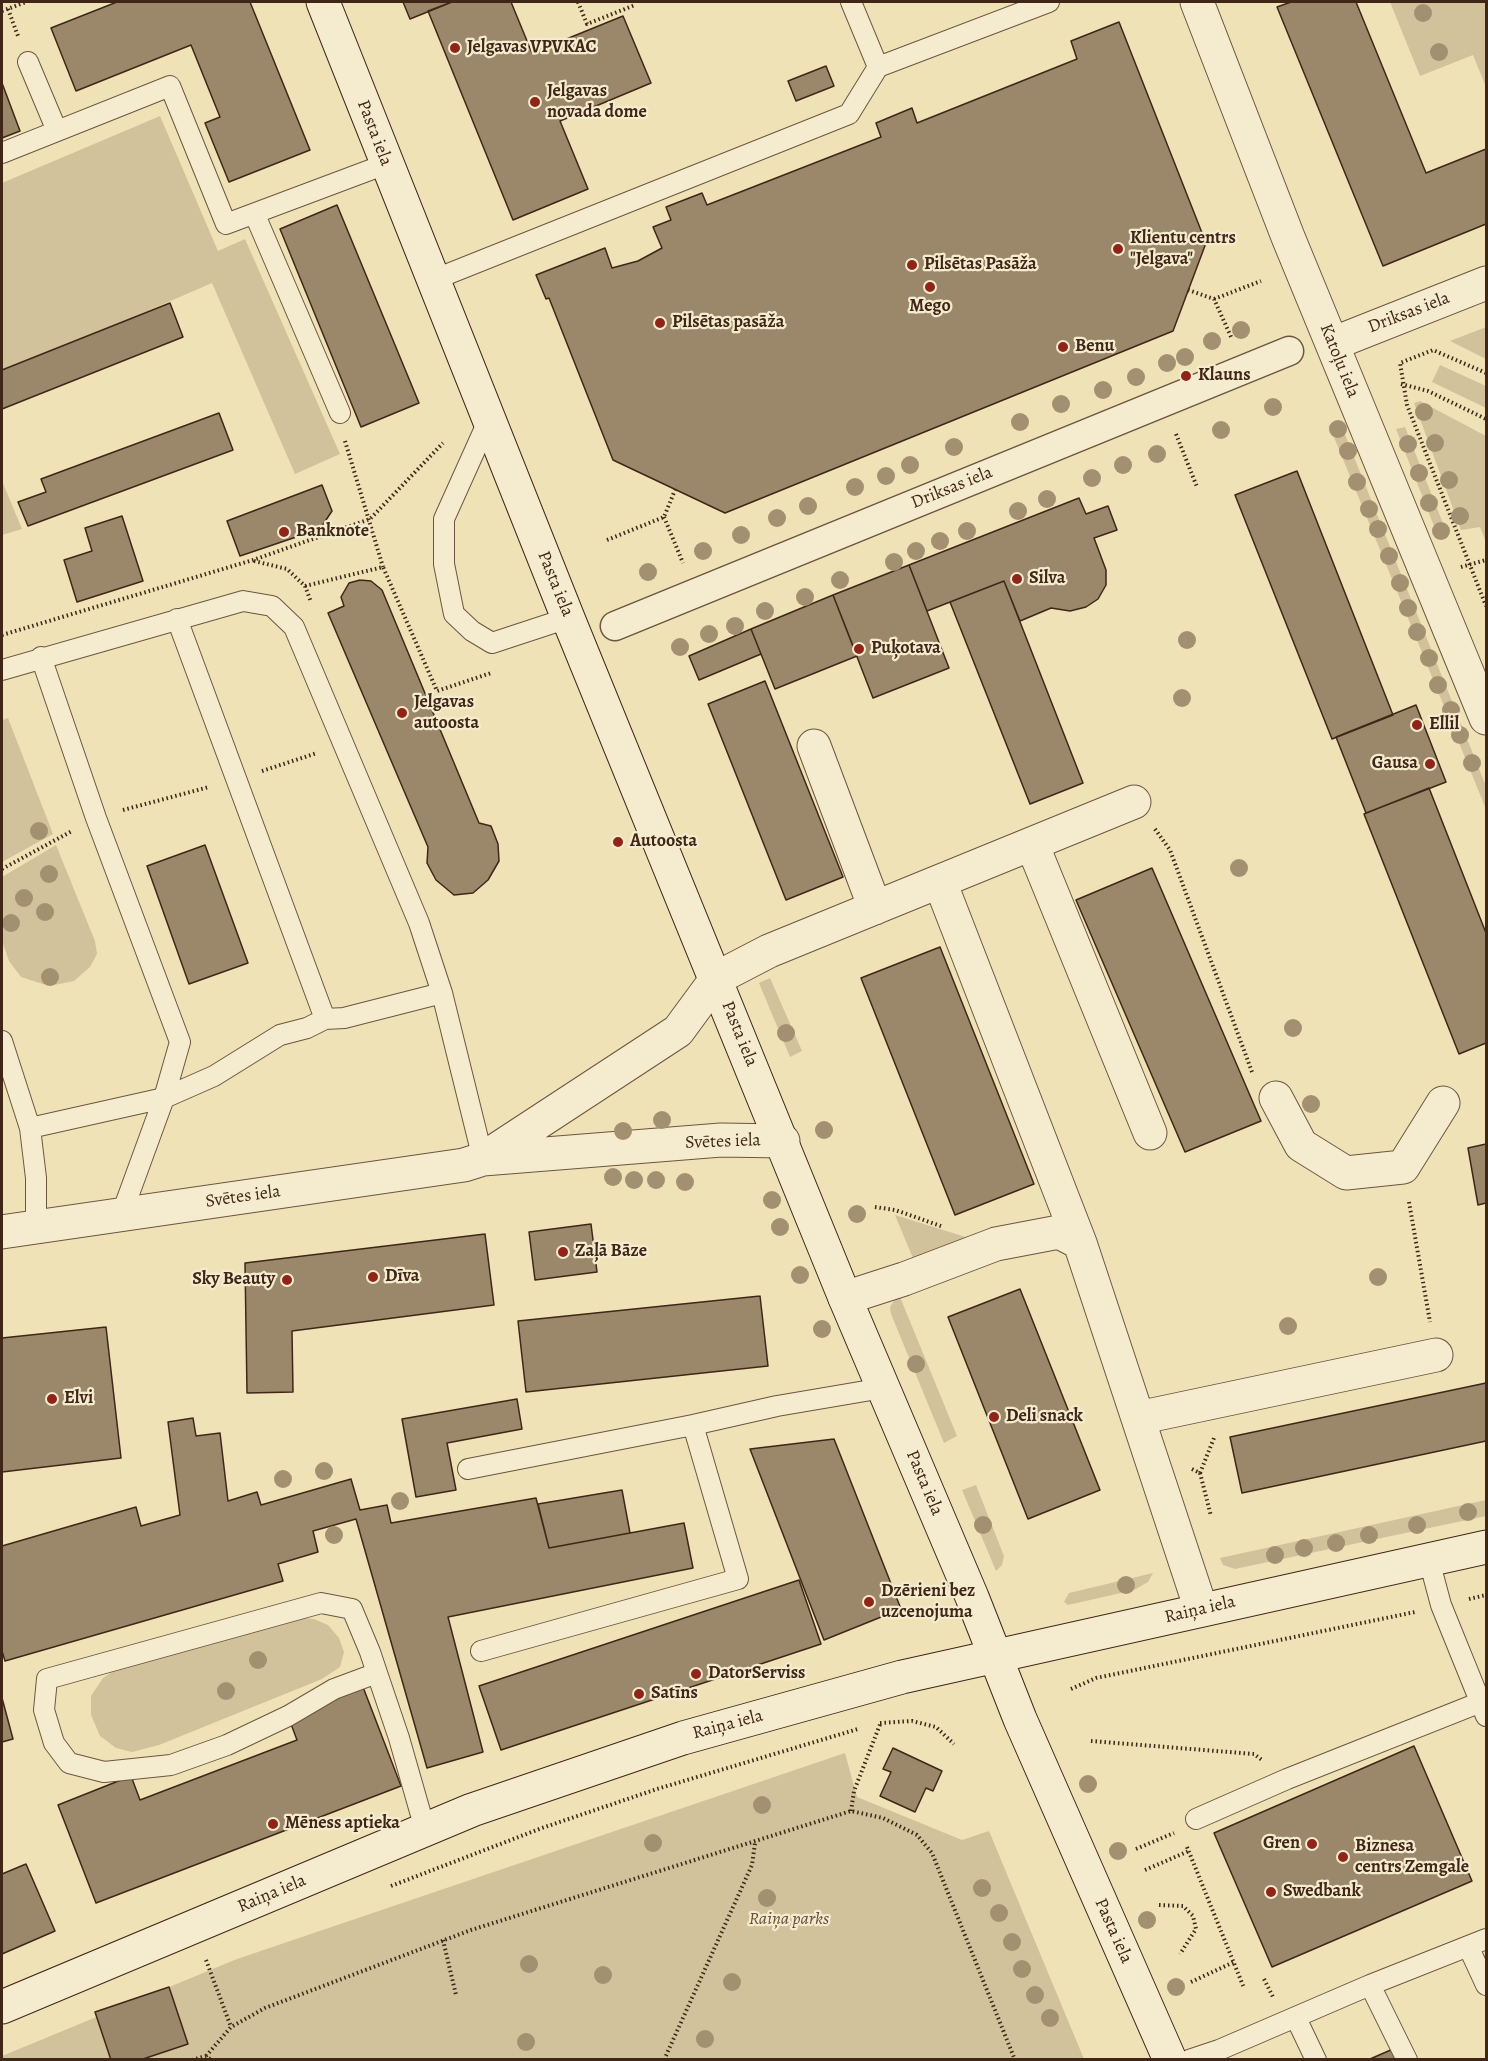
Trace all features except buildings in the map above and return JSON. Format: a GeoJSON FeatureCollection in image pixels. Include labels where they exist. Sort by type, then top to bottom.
{"type":"FeatureCollection","features":[{"type":"Feature","properties":{"kind":"street","name":"Pasta iela"},"geometry":{"type":"LineString","coordinates":[[323,2],[568,618],[717,978],[845,1298],[1020,1719],[1170,2060]]}},
{"type":"Feature","properties":{"kind":"street","name":"Katoļu iela"},"geometry":{"type":"LineString","coordinates":[[1197,2],[1332,344],[1486,718]]}},
{"type":"Feature","properties":{"kind":"street","name":"Driksas iela"},"geometry":{"type":"LineString","coordinates":[[1332,344],[1486,283]]}},
{"type":"Feature","properties":{"kind":"street","name":"Driksas iela"},"geometry":{"type":"LineString","coordinates":[[615,626],[1289,351]]}},
{"type":"Feature","properties":{"kind":"street"},"geometry":{"type":"LineString","coordinates":[[814,746],[875,908]]}},
{"type":"Feature","properties":{"kind":"street"},"geometry":{"type":"LineString","coordinates":[[717,978],[769,951],[1134,802]]}},
{"type":"Feature","properties":{"kind":"street"},"geometry":{"type":"LineString","coordinates":[[1032,844],[1150,1133]]}},
{"type":"Feature","properties":{"kind":"street"},"geometry":{"type":"LineString","coordinates":[[940,882],[1080,1243],[1201,1610]]}},
{"type":"Feature","properties":{"kind":"street","name":"Svētes iela"},"geometry":{"type":"LineString","coordinates":[[483,1159],[678,1031],[717,978]]}},
{"type":"Feature","properties":{"kind":"street"},"geometry":{"type":"LineString","coordinates":[[1276,1098],[1301,1145],[1346,1173],[1403,1167],[1443,1103]]}},
{"type":"Feature","properties":{"kind":"street","name":"Svētes iela"},"geometry":{"type":"LineString","coordinates":[[2,1232],[464,1165],[483,1159],[721,1140],[783,1141]]}},
{"type":"Feature","properties":{"kind":"street"},"geometry":{"type":"LineString","coordinates":[[845,1298],[904,1279],[996,1244],[1059,1232],[1080,1243]]}},
{"type":"Feature","properties":{"kind":"street"},"geometry":{"type":"LineString","coordinates":[[1138,1418],[1436,1355]]}},
{"type":"Feature","properties":{"kind":"street","name":"Raiņa iela"},"geometry":{"type":"LineString","coordinates":[[2,2007],[472,1810],[683,1738],[902,1677],[1486,1547]]}},
{"type":"Feature","properties":{"kind":"lane"},"geometry":{"type":"LineString","coordinates":[[851,2],[878,67]]}},
{"type":"Feature","properties":{"kind":"lane"},"geometry":{"type":"LineString","coordinates":[[433,280],[849,114],[878,67],[1049,2]]}},
{"type":"Feature","properties":{"kind":"lane"},"geometry":{"type":"LineString","coordinates":[[28,62],[57,131]]}},
{"type":"Feature","properties":{"kind":"lane"},"geometry":{"type":"LineString","coordinates":[[2,153],[170,86],[226,225],[387,164]]}},
{"type":"Feature","properties":{"kind":"lane"},"geometry":{"type":"LineString","coordinates":[[255,215],[340,413]]}},
{"type":"Feature","properties":{"kind":"lane"},"geometry":{"type":"LineString","coordinates":[[489,419],[444,519],[444,564],[454,614],[472,631],[492,643],[568,618]]}},
{"type":"Feature","properties":{"kind":"lane"},"geometry":{"type":"LineString","coordinates":[[2,670],[243,601],[272,606],[294,627],[419,923],[442,993],[483,1159]]}},
{"type":"Feature","properties":{"kind":"lane"},"geometry":{"type":"LineString","coordinates":[[177,619],[325,1019]]}},
{"type":"Feature","properties":{"kind":"lane"},"geometry":{"type":"LineString","coordinates":[[41,657],[96,818],[180,1042],[164,1098],[122,1213]]}},
{"type":"Feature","properties":{"kind":"lane"},"geometry":{"type":"LineString","coordinates":[[30,1128],[164,1098],[214,1076],[280,1035],[307,1028],[325,1019],[344,1018],[442,993]]}},
{"type":"Feature","properties":{"kind":"lane"},"geometry":{"type":"LineString","coordinates":[[2,1041],[30,1128],[36,1178],[36,1226]]}},
{"type":"Feature","properties":{"kind":"lane"},"geometry":{"type":"LineString","coordinates":[[468,1469],[693,1425],[777,1406],[883,1388]]}},
{"type":"Feature","properties":{"kind":"lane"},"geometry":{"type":"LineString","coordinates":[[481,1651],[738,1579],[693,1425]]}},
{"type":"Feature","properties":{"kind":"lane"},"geometry":{"type":"LineString","coordinates":[[1188,1825],[1287,1779],[1485,1706],[1441,1605],[1429,1560]]}},
{"type":"Feature","properties":{"kind":"lane"},"geometry":{"type":"LineString","coordinates":[[377,1673],[334,1689],[288,1716],[228,1744],[171,1766],[104,1772],[69,1763],[54,1743],[44,1710],[48,1679],[321,1603],[352,1609],[377,1673],[425,1829]]}},
{"type":"Feature","properties":{"kind":"lane"},"geometry":{"type":"LineString","coordinates":[[1189,2060],[1219,2050],[1370,1985],[1478,1942],[1486,1985]]}},
{"type":"Feature","properties":{"kind":"lane"},"geometry":{"type":"LineString","coordinates":[[1370,1985],[1407,2060]]}},
{"type":"Feature","properties":{"kind":"lane"},"geometry":{"type":"LineString","coordinates":[[1296,2018],[1316,2060]]}},
{"type":"Feature","properties":{"kind":"path"},"geometry":{"type":"LineString","coordinates":[[2,11],[26,2]]}},
{"type":"Feature","properties":{"kind":"path"},"geometry":{"type":"LineString","coordinates":[[578,2],[587,24],[635,5]]}},
{"type":"Feature","properties":{"kind":"path"},"geometry":{"type":"LineString","coordinates":[[1188,290],[1214,299],[1261,281]]}},
{"type":"Feature","properties":{"kind":"path"},"geometry":{"type":"LineString","coordinates":[[1214,299],[1246,369]]}},
{"type":"Feature","properties":{"kind":"path"},"geometry":{"type":"LineString","coordinates":[[1486,373],[1433,350],[1400,363],[1401,384],[1407,405],[1486,606]]}},
{"type":"Feature","properties":{"kind":"path"},"geometry":{"type":"LineString","coordinates":[[1401,384],[1428,391],[1486,419]]}},
{"type":"Feature","properties":{"kind":"path"},"geometry":{"type":"LineString","coordinates":[[1163,403],[1197,487]]}},
{"type":"Feature","properties":{"kind":"path"},"geometry":{"type":"LineString","coordinates":[[340,413],[346,444],[383,567],[436,691],[492,672]]}},
{"type":"Feature","properties":{"kind":"path"},"geometry":{"type":"LineString","coordinates":[[2,634],[253,560],[370,519],[443,443]]}},
{"type":"Feature","properties":{"kind":"path"},"geometry":{"type":"LineString","coordinates":[[675,490],[664,517],[695,593]]}},
{"type":"Feature","properties":{"kind":"path"},"geometry":{"type":"LineString","coordinates":[[607,540],[664,517]]}},
{"type":"Feature","properties":{"kind":"path"},"geometry":{"type":"LineString","coordinates":[[305,586],[383,567]]}},
{"type":"Feature","properties":{"kind":"path"},"geometry":{"type":"LineString","coordinates":[[2,869],[96,818],[236,780],[343,744]]}},
{"type":"Feature","properties":{"kind":"path"},"geometry":{"type":"LineString","coordinates":[[1134,802],[1170,850],[1253,1074],[1276,1098]]}},
{"type":"Feature","properties":{"kind":"path"},"geometry":{"type":"LineString","coordinates":[[1403,1167],[1436,1355]]}},
{"type":"Feature","properties":{"kind":"path"},"geometry":{"type":"LineString","coordinates":[[875,1207],[895,1210],[996,1244]]}},
{"type":"Feature","properties":{"kind":"path"},"geometry":{"type":"LineString","coordinates":[[1214,1528],[1200,1473],[1216,1433],[1216,1401]]}},
{"type":"Feature","properties":{"kind":"path"},"geometry":{"type":"LineString","coordinates":[[1150,1453],[1174,1458],[1200,1473]]}},
{"type":"Feature","properties":{"kind":"path"},"geometry":{"type":"LineString","coordinates":[[1071,1689],[1096,1678],[1486,1595]]}},
{"type":"Feature","properties":{"kind":"path"},"geometry":{"type":"LineString","coordinates":[[387,1887],[542,1828],[657,1789],[881,1722],[912,1721],[936,1727],[954,1744]]}},
{"type":"Feature","properties":{"kind":"path"},"geometry":{"type":"LineString","coordinates":[[851,1811],[854,1791],[881,1722]]}},
{"type":"Feature","properties":{"kind":"path"},"geometry":{"type":"LineString","coordinates":[[1091,1742],[1254,1754],[1287,1779]]}},
{"type":"Feature","properties":{"kind":"path"},"geometry":{"type":"LineString","coordinates":[[192,2060],[207,2056],[231,2027],[265,2008],[443,1940],[851,1811],[883,1818],[917,1835],[932,1853],[1015,2060]]}},
{"type":"Feature","properties":{"kind":"path"},"geometry":{"type":"LineString","coordinates":[[1136,1849],[1188,1825]]}},
{"type":"Feature","properties":{"kind":"path"},"geometry":{"type":"LineString","coordinates":[[1184,1841],[1245,1988]]}},
{"type":"Feature","properties":{"kind":"path"},"geometry":{"type":"LineString","coordinates":[[664,2060],[752,1865],[755,1843]]}},
{"type":"Feature","properties":{"kind":"path"},"geometry":{"type":"LineString","coordinates":[[1145,1870],[1189,1851]]}},
{"type":"Feature","properties":{"kind":"path"},"geometry":{"type":"LineString","coordinates":[[1159,1905],[1183,1906],[1193,1916],[1196,1929],[1180,1954]]}},
{"type":"Feature","properties":{"kind":"path"},"geometry":{"type":"LineString","coordinates":[[443,1940],[456,1995]]}},
{"type":"Feature","properties":{"kind":"path"},"geometry":{"type":"LineString","coordinates":[[195,1964],[216,1955]]}},
{"type":"Feature","properties":{"kind":"path"},"geometry":{"type":"LineString","coordinates":[[206,1959],[231,2027]]}},
{"type":"Feature","properties":{"kind":"path"},"geometry":{"type":"LineString","coordinates":[[1191,1982],[1234,1962]]}},
{"type":"Feature","properties":{"kind":"path"},"geometry":{"type":"LineString","coordinates":[[207,2056],[211,2060]]}},
{"type":"Feature","properties":{"kind":"green space"},"geometry":{"type":"Polygon","coordinates":[[[1390,2],[1486,2],[1486,87],[1473,55],[1420,76],[1390,2]]]}},
{"type":"Feature","properties":{"kind":"green space"},"geometry":{"type":"Polygon","coordinates":[[[160,116],[218,251],[245,239],[340,454],[295,474],[212,283],[2,374],[2,183],[160,116]]]}},
{"type":"Feature","properties":{"kind":"green space"},"geometry":{"type":"Polygon","coordinates":[[[1486,327],[1486,359],[1450,341],[1486,327]]]}},
{"type":"Feature","properties":{"kind":"green space"},"geometry":{"type":"Polygon","coordinates":[[[1440,365],[1486,386],[1486,408],[1432,382],[1440,365]]]}},
{"type":"Feature","properties":{"kind":"green space"},"geometry":{"type":"Polygon","coordinates":[[[1420,401],[1486,436],[1486,542],[1480,527],[1461,530],[1414,403],[1420,401]]]}},
{"type":"Feature","properties":{"kind":"green space"},"geometry":{"type":"Polygon","coordinates":[[[1340,422],[1486,786],[1486,809],[1329,425],[1340,422]]]}},
{"type":"Feature","properties":{"kind":"green space"},"geometry":{"type":"Polygon","coordinates":[[[1405,427],[1448,536],[1439,539],[1396,429],[1405,427]]]}},
{"type":"Feature","properties":{"kind":"green space"},"geometry":{"type":"Polygon","coordinates":[[[2,481],[22,529],[2,535],[2,481]]]}},
{"type":"Feature","properties":{"kind":"green space"},"geometry":{"type":"Polygon","coordinates":[[[8,718],[53,834],[2,862],[2,720],[8,718]]]}},
{"type":"Feature","properties":{"kind":"green space"},"geometry":{"type":"Polygon","coordinates":[[[56,845],[95,941],[97,954],[90,967],[74,981],[49,986],[21,977],[9,961],[2,941],[2,877],[56,845]]]}},
{"type":"Feature","properties":{"kind":"green space"},"geometry":{"type":"Polygon","coordinates":[[[770,978],[802,1051],[790,1057],[759,983],[770,978]]]}},
{"type":"Feature","properties":{"kind":"green space"},"geometry":{"type":"Polygon","coordinates":[[[895,1215],[972,1239],[915,1263],[895,1215]]]}},
{"type":"Feature","properties":{"kind":"green space"},"geometry":{"type":"Polygon","coordinates":[[[900,1297],[957,1436],[944,1443],[891,1314],[890,1307],[895,1299],[900,1297]]]}},
{"type":"Feature","properties":{"kind":"green space"},"geometry":{"type":"Polygon","coordinates":[[[976,1485],[1004,1556],[1002,1565],[996,1571],[962,1490],[976,1485]]]}},
{"type":"Feature","properties":{"kind":"green space"},"geometry":{"type":"Polygon","coordinates":[[[1486,1500],[1486,1516],[1235,1569],[1223,1565],[1220,1558],[1486,1500]]]}},
{"type":"Feature","properties":{"kind":"green space"},"geometry":{"type":"Polygon","coordinates":[[[1153,1573],[1148,1582],[1134,1590],[1068,1605],[1064,1602],[1069,1593],[1153,1573]]]}},
{"type":"Feature","properties":{"kind":"green space"},"geometry":{"type":"Polygon","coordinates":[[[294,1617],[314,1619],[328,1625],[339,1638],[344,1652],[340,1667],[322,1679],[159,1745],[132,1752],[116,1748],[100,1736],[91,1715],[91,1696],[103,1678],[115,1670],[294,1617]]]}},
{"type":"Feature","properties":{"kind":"green space","name":"Raiņa parks"},"geometry":{"type":"Polygon","coordinates":[[[845,1753],[857,1797],[962,1840],[989,1831],[1084,2059],[2,2060],[2,2056],[237,1959],[845,1753]]]}},
{"type":"Feature","properties":{"kind":"place","name":"Jelgavas VPVKAC"},"geometry":{"type":"Point","coordinates":[455,48]}},
{"type":"Feature","properties":{"kind":"place","name":"Jelgavas novada dome"},"geometry":{"type":"Point","coordinates":[535,102]}},
{"type":"Feature","properties":{"kind":"place","name":"Klientu centrs \"Jelgava\""},"geometry":{"type":"Point","coordinates":[1118,249]}},
{"type":"Feature","properties":{"kind":"place","name":"Pilsētas Pasāža"},"geometry":{"type":"Point","coordinates":[912,265]}},
{"type":"Feature","properties":{"kind":"place","name":"Mego"},"geometry":{"type":"Point","coordinates":[930,287]}},
{"type":"Feature","properties":{"kind":"place","name":"Pilsētas pasāža"},"geometry":{"type":"Point","coordinates":[660,323]}},
{"type":"Feature","properties":{"kind":"place","name":"Benu"},"geometry":{"type":"Point","coordinates":[1063,347]}},
{"type":"Feature","properties":{"kind":"place","name":"Klauns"},"geometry":{"type":"Point","coordinates":[1186,376]}},
{"type":"Feature","properties":{"kind":"place","name":"Banknote"},"geometry":{"type":"Point","coordinates":[284,532]}},
{"type":"Feature","properties":{"kind":"place","name":"Silva"},"geometry":{"type":"Point","coordinates":[1017,579]}},
{"type":"Feature","properties":{"kind":"place","name":"Puķotava"},"geometry":{"type":"Point","coordinates":[859,649]}},
{"type":"Feature","properties":{"kind":"place","name":"Jelgavas autoosta"},"geometry":{"type":"Point","coordinates":[402,713]}},
{"type":"Feature","properties":{"kind":"place","name":"Ellil"},"geometry":{"type":"Point","coordinates":[1417,725]}},
{"type":"Feature","properties":{"kind":"place","name":"Gausa"},"geometry":{"type":"Point","coordinates":[1430,764]}},
{"type":"Feature","properties":{"kind":"place","name":"Autoosta"},"geometry":{"type":"Point","coordinates":[618,842]}},
{"type":"Feature","properties":{"kind":"place","name":"Zaļā Bāze"},"geometry":{"type":"Point","coordinates":[563,1252]}},
{"type":"Feature","properties":{"kind":"place","name":"Dīva"},"geometry":{"type":"Point","coordinates":[373,1277]}},
{"type":"Feature","properties":{"kind":"place","name":"Sky Beauty"},"geometry":{"type":"Point","coordinates":[287,1280]}},
{"type":"Feature","properties":{"kind":"place","name":"Elvi"},"geometry":{"type":"Point","coordinates":[52,1399]}},
{"type":"Feature","properties":{"kind":"place","name":"Deli snack"},"geometry":{"type":"Point","coordinates":[994,1417]}},
{"type":"Feature","properties":{"kind":"place","name":"Dzērieni bez uzcenojuma"},"geometry":{"type":"Point","coordinates":[869,1602]}},
{"type":"Feature","properties":{"kind":"place","name":"DatorServiss"},"geometry":{"type":"Point","coordinates":[696,1674]}},
{"type":"Feature","properties":{"kind":"place","name":"Satīns"},"geometry":{"type":"Point","coordinates":[639,1694]}},
{"type":"Feature","properties":{"kind":"place","name":"Mēness aptieka"},"geometry":{"type":"Point","coordinates":[273,1824]}},
{"type":"Feature","properties":{"kind":"place","name":"Gren"},"geometry":{"type":"Point","coordinates":[1312,1844]}},
{"type":"Feature","properties":{"kind":"place","name":"Biznesa centrs Zemgale"},"geometry":{"type":"Point","coordinates":[1343,1857]}},
{"type":"Feature","properties":{"kind":"place","name":"Swedbank"},"geometry":{"type":"Point","coordinates":[1271,1892]}}]}
